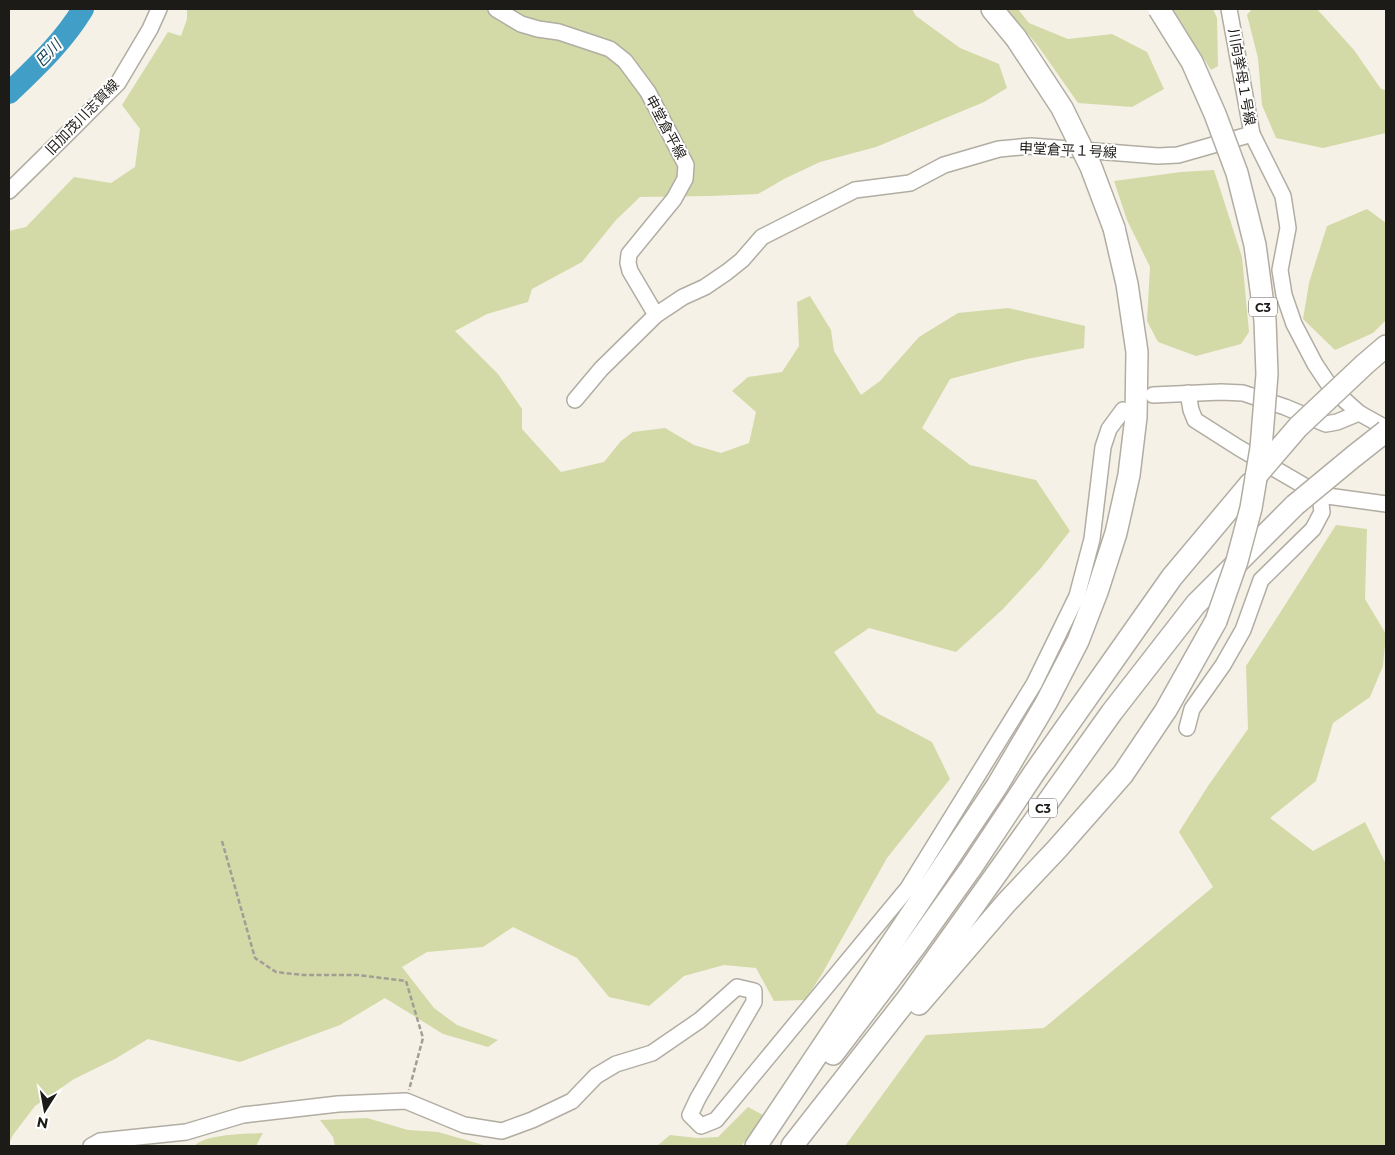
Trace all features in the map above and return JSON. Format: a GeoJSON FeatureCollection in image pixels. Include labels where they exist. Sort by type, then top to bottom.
{"type":"FeatureCollection","features":[{"type":"Feature","properties":{"kind":"highway"},"geometry":{"type":"LineString","coordinates":[[756,1146],[996,786],[1046,703],[1078,641],[1097,592],[1116,533],[1129,475],[1136,417],[1136,352],[1127,284],[1114,228],[1091,167],[1062,108],[1016,38],[992,9]]}},
{"type":"Feature","properties":{"kind":"highway","name":"C3"},"geometry":{"type":"LineString","coordinates":[[808,1126],[857,1082],[924,997],[1123,774],[1166,710],[1216,621],[1239,552],[1256,482],[1261,448],[1267,374],[1264,320],[1255,245],[1237,173],[1215,114],[1192,62],[1159,9]]}},
{"type":"Feature","properties":{"kind":"highway"},"geometry":{"type":"LineString","coordinates":[[763,1146],[916,945],[971,868],[1044,758],[1172,577],[1298,427],[1386,346]]}},
{"type":"Feature","properties":{"kind":"highway","name":"C3"},"geometry":{"type":"LineString","coordinates":[[792,1146],[908,998],[1112,712],[1196,604],[1295,506],[1386,430]]}},
{"type":"Feature","properties":{"kind":"street","name":"旧加茂川志賀線"},"geometry":{"type":"LineString","coordinates":[[9,191],[118,82],[150,29],[159,9]]}},
{"type":"Feature","properties":{"kind":"street","name":"申堂倉平線"},"geometry":{"type":"LineString","coordinates":[[496,9],[521,24],[559,32],[610,49],[625,61],[648,92],[680,152],[686,165],[685,179],[681,187],[674,199],[629,254],[628,263],[630,270],[656,315]]}},
{"type":"Feature","properties":{"kind":"street","name":"川向挙母１号線"},"geometry":{"type":"LineString","coordinates":[[1228,9],[1252,134],[1283,196],[1288,228],[1280,270],[1284,295],[1294,324],[1314,364],[1332,388],[1358,413],[1386,430]]}},
{"type":"Feature","properties":{"kind":"street","name":"申堂倉平１号線"},"geometry":{"type":"LineString","coordinates":[[575,400],[601,369],[656,315],[727,272],[742,260],[762,237],[855,190],[910,182],[944,165],[999,149],[1031,146],[1164,156],[1178,155],[1252,134]]}},
{"type":"Feature","properties":{"kind":"street"},"geometry":{"type":"LineString","coordinates":[[1188,393],[1195,420],[1238,448],[1320,495],[1386,504]]}},
{"type":"Feature","properties":{"kind":"street"},"geometry":{"type":"LineString","coordinates":[[1153,395],[1243,393],[1285,407],[1326,424],[1337,422],[1358,413]]}},
{"type":"Feature","properties":{"kind":"street"},"geometry":{"type":"LineString","coordinates":[[91,1146],[100,1141],[186,1132],[243,1115],[338,1104],[406,1101],[464,1125],[502,1130],[532,1120],[572,1101],[596,1076],[616,1064],[652,1053],[700,1020],[736,987],[754,991],[754,1002],[690,1115],[701,1126],[716,1120],[908,888],[1034,684],[1077,596],[1092,539],[1103,447],[1109,429],[1123,410]]}},
{"type":"Feature","properties":{"kind":"street"},"geometry":{"type":"LineString","coordinates":[[1187,728],[1192,709],[1223,665],[1243,630],[1261,580],[1313,529],[1322,512],[1320,495]]}},
{"type":"Feature","properties":{"kind":"path"},"geometry":{"type":"LineString","coordinates":[[222,841],[255,958],[276,972],[303,976],[358,975],[406,981],[423,1038],[406,1101]]}},
{"type":"Feature","properties":{"kind":"green space"},"geometry":{"type":"Polygon","coordinates":[[[187,9],[912,9],[916,16],[960,48],[999,64],[1007,88],[984,102],[876,147],[820,162],[758,194],[640,197],[616,220],[582,262],[532,289],[528,302],[487,314],[455,331],[498,374],[522,409],[522,429],[561,472],[604,462],[621,441],[633,432],[665,428],[694,445],[721,453],[749,443],[756,412],[732,391],[748,377],[782,372],[799,346],[797,302],[810,296],[831,330],[834,351],[861,395],[880,381],[919,337],[958,313],[1008,308],[1085,326],[1084,348],[1027,359],[950,379],[922,428],[970,465],[1036,480],[1070,531],[1041,568],[1003,609],[956,652],[869,628],[834,652],[877,713],[932,742],[950,779],[887,858],[822,974],[805,1000],[774,1001],[756,968],[724,965],[684,976],[649,1006],[609,997],[577,958],[513,927],[483,947],[427,952],[402,967],[434,1008],[457,1025],[498,1040],[488,1047],[443,1034],[385,998],[340,1025],[240,1062],[148,1039],[115,1059],[74,1079],[35,1106],[9,1143],[9,231],[26,227],[74,177],[111,183],[135,167],[140,129],[122,105],[168,32],[181,36],[187,19],[187,9]]]}},
{"type":"Feature","properties":{"kind":"green space"},"geometry":{"type":"Polygon","coordinates":[[[1007,9],[1018,9],[1029,23],[1068,39],[1112,34],[1147,52],[1164,89],[1132,107],[1078,103],[1038,46],[1007,9]]]}},
{"type":"Feature","properties":{"kind":"green space"},"geometry":{"type":"Polygon","coordinates":[[[1172,9],[1213,9],[1217,18],[1218,66],[1211,70],[1172,9]]]}},
{"type":"Feature","properties":{"kind":"green space"},"geometry":{"type":"Polygon","coordinates":[[[1252,9],[1317,9],[1354,50],[1381,89],[1386,90],[1386,133],[1323,148],[1276,138],[1262,105],[1258,58],[1247,15],[1252,9]]]}},
{"type":"Feature","properties":{"kind":"green space"},"geometry":{"type":"Polygon","coordinates":[[[1214,170],[1242,257],[1249,332],[1241,344],[1196,356],[1158,342],[1147,321],[1150,267],[1127,220],[1114,181],[1181,172],[1214,170]]]}},
{"type":"Feature","properties":{"kind":"green space"},"geometry":{"type":"Polygon","coordinates":[[[1367,209],[1386,223],[1386,320],[1373,333],[1335,350],[1303,319],[1309,283],[1327,226],[1367,209]]]}},
{"type":"Feature","properties":{"kind":"green space"},"geometry":{"type":"Polygon","coordinates":[[[1336,525],[1367,529],[1365,599],[1386,634],[1383,666],[1370,697],[1333,723],[1316,781],[1270,818],[1313,851],[1365,822],[1386,864],[1386,1146],[845,1146],[926,1035],[1044,1028],[1213,887],[1179,832],[1208,786],[1248,729],[1246,666],[1336,525]]]}},
{"type":"Feature","properties":{"kind":"green space"},"geometry":{"type":"Polygon","coordinates":[[[748,1107],[767,1117],[741,1146],[657,1146],[670,1135],[697,1138],[718,1137],[748,1107]]]}},
{"type":"Feature","properties":{"kind":"green space"},"geometry":{"type":"Polygon","coordinates":[[[367,1118],[408,1130],[438,1132],[487,1146],[335,1146],[333,1137],[320,1120],[367,1118]]]}},
{"type":"Feature","properties":{"kind":"green space"},"geometry":{"type":"Polygon","coordinates":[[[263,1133],[256,1146],[195,1146],[207,1139],[217,1137],[263,1133]]]}},
{"type":"Feature","properties":{"kind":"waterway","name":"巴川"},"geometry":{"type":"LineString","coordinates":[[9,93],[58,43],[83,9]]}}]}
